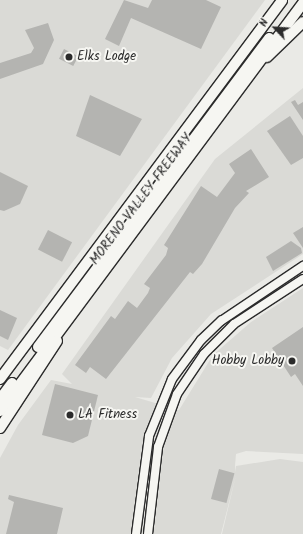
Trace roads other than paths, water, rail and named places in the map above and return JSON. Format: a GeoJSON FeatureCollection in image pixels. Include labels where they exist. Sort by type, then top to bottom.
{"type":"FeatureCollection","features":[{"type":"Feature","properties":{"kind":"highway"},"geometry":{"type":"LineString","coordinates":[[0,399],[290,15],[298,0]]}},
{"type":"Feature","properties":{"kind":"highway","name":"MORENO VALLEY FREEWAY"},"geometry":{"type":"LineString","coordinates":[[0,411],[261,61],[290,15],[303,3]]}},
{"type":"Feature","properties":{"kind":"highway","name":"MORENO VALLEY FREEWAY"},"geometry":{"type":"LineString","coordinates":[[0,380],[279,4]]}},
{"type":"Feature","properties":{"kind":"highway"},"geometry":{"type":"LineString","coordinates":[[261,61],[281,47],[303,22]]}},
{"type":"Feature","properties":{"kind":"highway"},"geometry":{"type":"LineString","coordinates":[[0,428],[51,353],[64,327]]}},
{"type":"Feature","properties":{"kind":"street"},"geometry":{"type":"LineString","coordinates":[[298,0],[303,3]]}},
{"type":"Feature","properties":{"kind":"street"},"geometry":{"type":"LineString","coordinates":[[136,534],[149,436],[172,379],[201,340],[221,321],[303,266]]}},
{"type":"Feature","properties":{"kind":"street"},"geometry":{"type":"LineString","coordinates":[[148,534],[158,447],[177,394],[204,354],[234,324],[303,279]]}},
{"type":"Feature","properties":{"kind":"place","name":"Elks Lodge"},"geometry":{"type":"Point","coordinates":[69,57]}},
{"type":"Feature","properties":{"kind":"place","name":"Hobby Lobby"},"geometry":{"type":"Point","coordinates":[292,361]}},
{"type":"Feature","properties":{"kind":"place","name":"LA Fitness"},"geometry":{"type":"Point","coordinates":[70,415]}}]}
